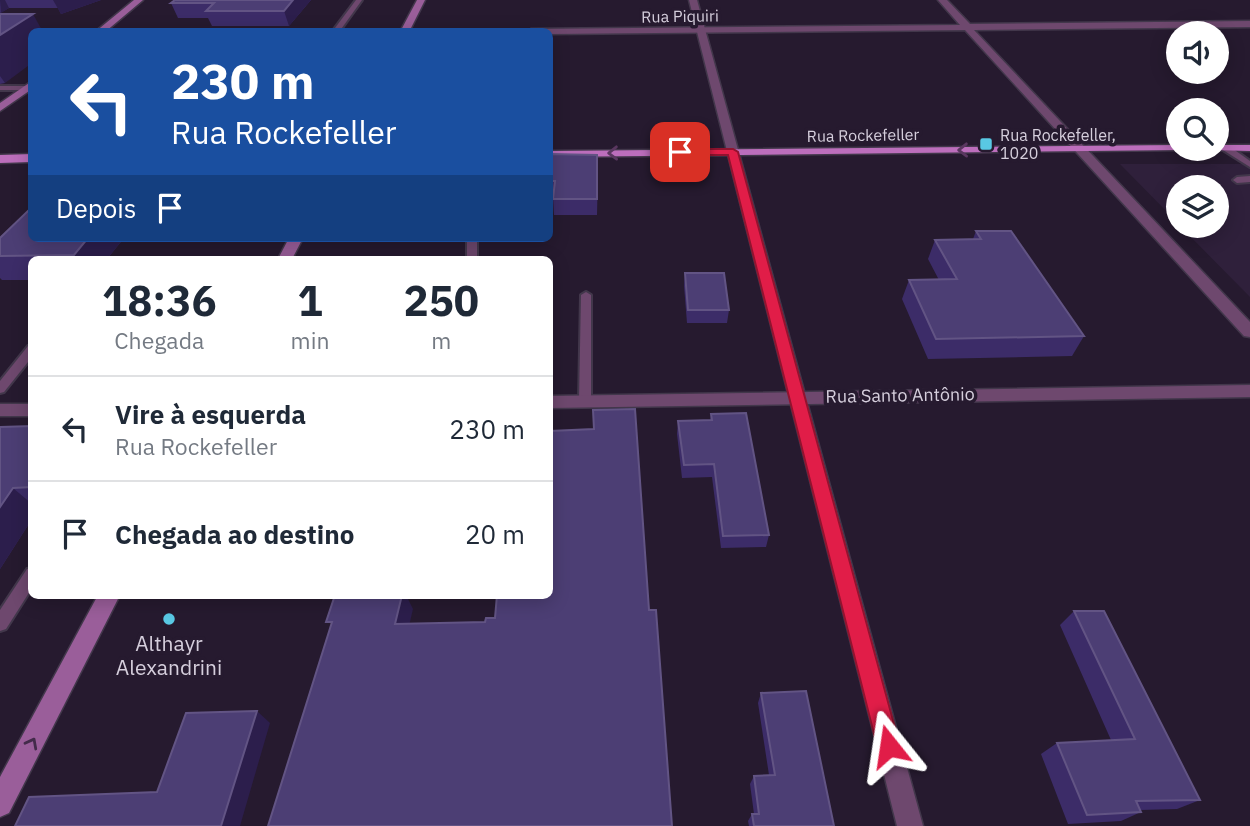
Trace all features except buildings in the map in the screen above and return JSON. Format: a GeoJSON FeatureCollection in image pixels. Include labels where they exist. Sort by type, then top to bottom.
{"type":"FeatureCollection","features":[{"type":"Feature","properties":{"kind":"main road"},"geometry":{"type":"LineString","coordinates":[[104,28],[139,0]]}},
{"type":"Feature","properties":{"kind":"main road"},"geometry":{"type":"LineString","coordinates":[[406,28],[421,0]]}},
{"type":"Feature","properties":{"kind":"main road"},"geometry":{"type":"LineString","coordinates":[[0,108],[28,87]]}},
{"type":"Feature","properties":{"kind":"main road","name":"Rua Rockefeller"},"geometry":{"type":"LineString","coordinates":[[553,154],[1166,148]]}},
{"type":"Feature","properties":{"kind":"main road"},"geometry":{"type":"LineString","coordinates":[[1229,148],[1249,149]]}},
{"type":"Feature","properties":{"kind":"main road"},"geometry":{"type":"LineString","coordinates":[[0,159],[28,158]]}},
{"type":"Feature","properties":{"kind":"main road"},"geometry":{"type":"LineString","coordinates":[[0,804],[107,599]]}},
{"type":"Feature","properties":{"kind":"street"},"geometry":{"type":"LineString","coordinates":[[693,0],[910,826]]}},
{"type":"Feature","properties":{"kind":"street"},"geometry":{"type":"LineString","coordinates":[[942,0],[1250,332]]}},
{"type":"Feature","properties":{"kind":"street","name":"Rua Piquiri"},"geometry":{"type":"LineString","coordinates":[[553,32],[1250,24]]}},
{"type":"Feature","properties":{"kind":"street","name":"Rua Santo Antônio"},"geometry":{"type":"LineString","coordinates":[[553,402],[1250,391]]}},
{"type":"Feature","properties":{"kind":"street"},"geometry":{"type":"LineString","coordinates":[[0,410],[28,410]]}},
{"type":"Feature","properties":{"kind":"lane"},"geometry":{"type":"LineString","coordinates":[[338,28],[359,0]]}},
{"type":"Feature","properties":{"kind":"lane"},"geometry":{"type":"LineString","coordinates":[[0,88],[28,86]]}},
{"type":"Feature","properties":{"kind":"lane"},"geometry":{"type":"LineString","coordinates":[[1229,153],[1250,165]]}},
{"type":"Feature","properties":{"kind":"lane"},"geometry":{"type":"LineString","coordinates":[[1237,180],[1250,179]]}},
{"type":"Feature","properties":{"kind":"lane"},"geometry":{"type":"LineString","coordinates":[[585,401],[586,295]]}},
{"type":"Feature","properties":{"kind":"lane"},"geometry":{"type":"LineString","coordinates":[[0,389],[28,354]]}},
{"type":"Feature","properties":{"kind":"lane"},"geometry":{"type":"LineString","coordinates":[[0,624],[28,580]]}},
{"type":"Feature","properties":{"kind":"shaded area"},"geometry":{"type":"Polygon","coordinates":[[[1120,164],[1250,164],[1250,297],[1192,238],[1229,238],[1229,175],[1166,175],[1166,211],[1120,164]]]}},
{"type":"Feature","properties":{"kind":"place","name":"Rua Rockefeller, 1020"},"geometry":{"type":"Point","coordinates":[986,144]}},
{"type":"Feature","properties":{"kind":"place","name":"Althayr Alexandrini"},"geometry":{"type":"Point","coordinates":[169,619]}},
{"type":"Feature","properties":{"kind":"route"},"geometry":{"type":"LineString","coordinates":[[680,152],[733,152],[889,746]]}}]}
